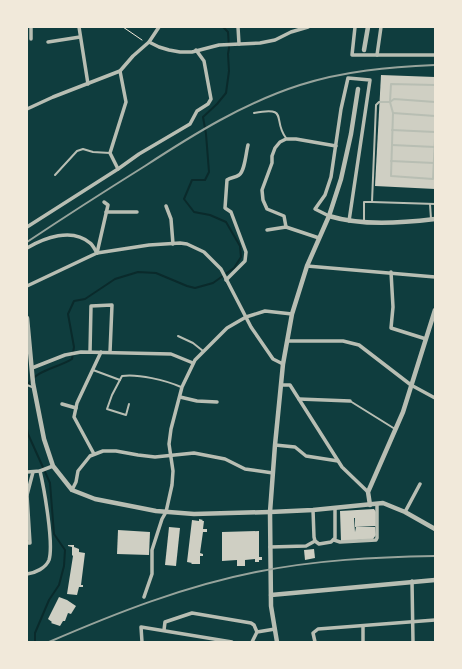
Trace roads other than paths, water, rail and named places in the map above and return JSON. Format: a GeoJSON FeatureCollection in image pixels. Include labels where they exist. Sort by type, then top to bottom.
{"type":"FeatureCollection","features":[{"type":"Feature","properties":{"kind":"street"},"geometry":{"type":"LineString","coordinates":[[31,27],[31,39]]}},
{"type":"Feature","properties":{"kind":"street"},"geometry":{"type":"LineString","coordinates":[[79,27],[88,84]]}},
{"type":"Feature","properties":{"kind":"street"},"geometry":{"type":"LineString","coordinates":[[27,109],[52,97],[120,72],[133,56],[149,42],[159,27]]}},
{"type":"Feature","properties":{"kind":"street"},"geometry":{"type":"LineString","coordinates":[[238,27],[239,44]]}},
{"type":"Feature","properties":{"kind":"street"},"geometry":{"type":"LineString","coordinates":[[149,42],[158,47],[180,52],[219,45],[260,43],[275,40],[291,32],[308,27]]}},
{"type":"Feature","properties":{"kind":"street"},"geometry":{"type":"LineString","coordinates":[[355,27],[352,55],[435,55]]}},
{"type":"Feature","properties":{"kind":"street"},"geometry":{"type":"LineString","coordinates":[[364,50],[368,27]]}},
{"type":"Feature","properties":{"kind":"street"},"geometry":{"type":"LineString","coordinates":[[377,55],[381,27]]}},
{"type":"Feature","properties":{"kind":"street"},"geometry":{"type":"LineString","coordinates":[[48,42],[80,37]]}},
{"type":"Feature","properties":{"kind":"street"},"geometry":{"type":"LineString","coordinates":[[27,227],[139,154],[190,124],[197,111],[208,104],[211,100],[204,61],[196,50]]}},
{"type":"Feature","properties":{"kind":"street"},"geometry":{"type":"LineString","coordinates":[[118,169],[110,153],[126,102],[120,72]]}},
{"type":"Feature","properties":{"kind":"street"},"geometry":{"type":"LineString","coordinates":[[349,221],[370,80],[348,78],[341,109],[331,176],[325,195],[315,209],[329,216],[349,221],[433,220]]}},
{"type":"Feature","properties":{"kind":"street"},"geometry":{"type":"LineString","coordinates":[[278,642],[271,595],[270,512],[283,364],[292,314],[307,266],[318,238],[329,216],[341,179],[351,134],[358,89]]}},
{"type":"Feature","properties":{"kind":"street"},"geometry":{"type":"LineString","coordinates":[[286,227],[284,216],[270,211],[263,200],[262,190],[272,163],[272,156],[275,148],[280,142],[286,139],[296,139],[336,146]]}},
{"type":"Feature","properties":{"kind":"street"},"geometry":{"type":"LineString","coordinates":[[226,280],[245,261],[246,252],[232,212],[225,208],[227,180],[230,177],[238,176],[244,170],[248,145]]}},
{"type":"Feature","properties":{"kind":"street"},"geometry":{"type":"LineString","coordinates":[[97,253],[108,205],[104,202]]}},
{"type":"Feature","properties":{"kind":"street"},"geometry":{"type":"LineString","coordinates":[[166,206],[170,219],[173,244]]}},
{"type":"Feature","properties":{"kind":"street"},"geometry":{"type":"LineString","coordinates":[[106,212],[137,212]]}},
{"type":"Feature","properties":{"kind":"street"},"geometry":{"type":"LineString","coordinates":[[267,230],[286,227],[318,238]]}},
{"type":"Feature","properties":{"kind":"street"},"geometry":{"type":"LineString","coordinates":[[27,248],[43,239],[64,235],[78,236],[90,243],[97,253]]}},
{"type":"Feature","properties":{"kind":"street"},"geometry":{"type":"LineString","coordinates":[[27,286],[97,253],[149,245],[187,244],[197,247],[221,269],[246,317],[273,359],[283,364]]}},
{"type":"Feature","properties":{"kind":"street"},"geometry":{"type":"LineString","coordinates":[[307,266],[391,272],[435,277]]}},
{"type":"Feature","properties":{"kind":"street"},"geometry":{"type":"LineString","coordinates":[[391,272],[393,307],[392,328],[426,339]]}},
{"type":"Feature","properties":{"kind":"street"},"geometry":{"type":"LineString","coordinates":[[90,352],[90,306],[112,305],[110,352]]}},
{"type":"Feature","properties":{"kind":"street"},"geometry":{"type":"LineString","coordinates":[[370,505],[368,492],[404,412],[435,310]]}},
{"type":"Feature","properties":{"kind":"street"},"geometry":{"type":"LineString","coordinates":[[144,597],[152,574],[152,550],[162,519],[166,512],[172,485],[173,471],[169,444],[171,429],[182,387],[193,363],[227,328],[246,317],[265,311],[292,314]]}},
{"type":"Feature","properties":{"kind":"street"},"geometry":{"type":"LineString","coordinates":[[27,318],[33,385],[44,439],[53,466],[72,490],[95,499],[156,511],[194,514],[313,510],[383,503],[405,512],[435,529]]}},
{"type":"Feature","properties":{"kind":"street"},"geometry":{"type":"LineString","coordinates":[[287,340],[343,341],[359,344],[411,385],[435,398]]}},
{"type":"Feature","properties":{"kind":"street"},"geometry":{"type":"LineString","coordinates":[[32,370],[70,354],[81,352],[171,354],[193,363]]}},
{"type":"Feature","properties":{"kind":"street"},"geometry":{"type":"LineString","coordinates":[[94,454],[74,417],[76,408],[101,352]]}},
{"type":"Feature","properties":{"kind":"street"},"geometry":{"type":"LineString","coordinates":[[281,385],[290,385],[338,461],[348,474],[368,492]]}},
{"type":"Feature","properties":{"kind":"street"},"geometry":{"type":"LineString","coordinates":[[180,397],[196,401],[217,402]]}},
{"type":"Feature","properties":{"kind":"street"},"geometry":{"type":"LineString","coordinates":[[299,399],[350,401]]}},
{"type":"Feature","properties":{"kind":"street"},"geometry":{"type":"LineString","coordinates":[[62,404],[76,408]]}},
{"type":"Feature","properties":{"kind":"street"},"geometry":{"type":"LineString","coordinates":[[275,445],[295,447],[306,456],[338,461]]}},
{"type":"Feature","properties":{"kind":"street"},"geometry":{"type":"LineString","coordinates":[[72,490],[76,482],[78,471],[90,456],[103,451],[116,451],[155,457],[194,453],[225,459],[245,469],[273,473]]}},
{"type":"Feature","properties":{"kind":"street"},"geometry":{"type":"LineString","coordinates":[[27,472],[40,471],[53,466]]}},
{"type":"Feature","properties":{"kind":"street"},"geometry":{"type":"LineString","coordinates":[[27,574],[34,573],[46,565],[49,560],[50,543],[47,512],[40,471]]}},
{"type":"Feature","properties":{"kind":"street"},"geometry":{"type":"LineString","coordinates":[[27,543],[30,543],[27,495],[33,472]]}},
{"type":"Feature","properties":{"kind":"street"},"geometry":{"type":"LineString","coordinates":[[405,512],[420,484]]}},
{"type":"Feature","properties":{"kind":"street"},"geometry":{"type":"LineString","coordinates":[[313,510],[315,540],[319,544],[334,540],[340,542],[376,540],[378,538],[377,504]]}},
{"type":"Feature","properties":{"kind":"street"},"geometry":{"type":"LineString","coordinates":[[334,540],[336,535],[335,508]]}},
{"type":"Feature","properties":{"kind":"street"},"geometry":{"type":"LineString","coordinates":[[270,547],[306,546],[315,540]]}},
{"type":"Feature","properties":{"kind":"street"},"geometry":{"type":"LineString","coordinates":[[271,595],[435,580]]}},
{"type":"Feature","properties":{"kind":"street"},"geometry":{"type":"LineString","coordinates":[[412,582],[413,642]]}},
{"type":"Feature","properties":{"kind":"street"},"geometry":{"type":"LineString","coordinates":[[164,630],[165,622],[192,613],[251,623],[257,632]]}},
{"type":"Feature","properties":{"kind":"street"},"geometry":{"type":"LineString","coordinates":[[315,642],[313,633],[318,629],[435,620]]}},
{"type":"Feature","properties":{"kind":"street"},"geometry":{"type":"LineString","coordinates":[[362,626],[363,642]]}},
{"type":"Feature","properties":{"kind":"street"},"geometry":{"type":"LineString","coordinates":[[142,642],[141,627],[232,642]]}},
{"type":"Feature","properties":{"kind":"street"},"geometry":{"type":"LineString","coordinates":[[257,632],[275,628]]}},
{"type":"Feature","properties":{"kind":"street"},"geometry":{"type":"LineString","coordinates":[[252,642],[257,632]]}},
{"type":"Feature","properties":{"kind":"lane"},"geometry":{"type":"LineString","coordinates":[[435,85],[391,84],[390,102],[393,113],[391,176],[433,180],[435,138]]}},
{"type":"Feature","properties":{"kind":"lane"},"geometry":{"type":"LineString","coordinates":[[372,202],[376,105],[380,102],[390,102],[394,99],[435,102]]}},
{"type":"Feature","properties":{"kind":"lane"},"geometry":{"type":"LineString","coordinates":[[254,113],[270,110],[276,112],[280,117],[281,132],[286,139]]}},
{"type":"Feature","properties":{"kind":"lane"},"geometry":{"type":"LineString","coordinates":[[393,113],[435,116]]}},
{"type":"Feature","properties":{"kind":"lane"},"geometry":{"type":"LineString","coordinates":[[392,130],[435,132]]}},
{"type":"Feature","properties":{"kind":"lane"},"geometry":{"type":"LineString","coordinates":[[392,145],[435,148]]}},
{"type":"Feature","properties":{"kind":"lane"},"geometry":{"type":"LineString","coordinates":[[55,175],[77,151],[83,149],[93,152],[110,153]]}},
{"type":"Feature","properties":{"kind":"lane"},"geometry":{"type":"LineString","coordinates":[[391,161],[434,163]]}},
{"type":"Feature","properties":{"kind":"lane"},"geometry":{"type":"LineString","coordinates":[[364,222],[364,202],[435,204]]}},
{"type":"Feature","properties":{"kind":"lane"},"geometry":{"type":"LineString","coordinates":[[430,204],[433,220]]}},
{"type":"Feature","properties":{"kind":"lane"},"geometry":{"type":"LineString","coordinates":[[178,336],[193,342],[203,351]]}},
{"type":"Feature","properties":{"kind":"lane"},"geometry":{"type":"LineString","coordinates":[[93,370],[120,380]]}},
{"type":"Feature","properties":{"kind":"lane"},"geometry":{"type":"LineString","coordinates":[[129,404],[126,415],[107,409],[112,395],[122,376],[138,376],[182,387]]}},
{"type":"Feature","properties":{"kind":"lane"},"geometry":{"type":"LineString","coordinates":[[27,385],[33,385]]}},
{"type":"Feature","properties":{"kind":"lane"},"geometry":{"type":"LineString","coordinates":[[350,401],[396,429]]}},
{"type":"Feature","properties":{"kind":"waterway"},"geometry":{"type":"LineString","coordinates":[[27,387],[30,381],[41,373],[72,359],[74,347],[68,314],[74,301],[85,299],[115,279],[138,272],[156,273],[195,288],[213,283],[234,268],[241,257],[240,246],[226,222],[210,215],[194,212],[184,199],[192,180],[205,180],[209,172],[203,117],[226,93],[229,71],[229,48],[228,32],[223,27]]}},
{"type":"Feature","properties":{"kind":"waterway"},"geometry":{"type":"LineString","coordinates":[[27,429],[50,483],[54,534],[65,550],[64,566],[59,585],[49,600],[35,633],[35,642]]}},
{"type":"Feature","properties":{"kind":"railway"},"geometry":{"type":"LineString","coordinates":[[27,242],[182,142],[239,110],[279,92],[317,80],[350,73],[435,65]]}},
{"type":"Feature","properties":{"kind":"railway"},"geometry":{"type":"LineString","coordinates":[[49,642],[151,601],[229,578],[278,568],[323,562],[368,558],[435,556]]}}]}
